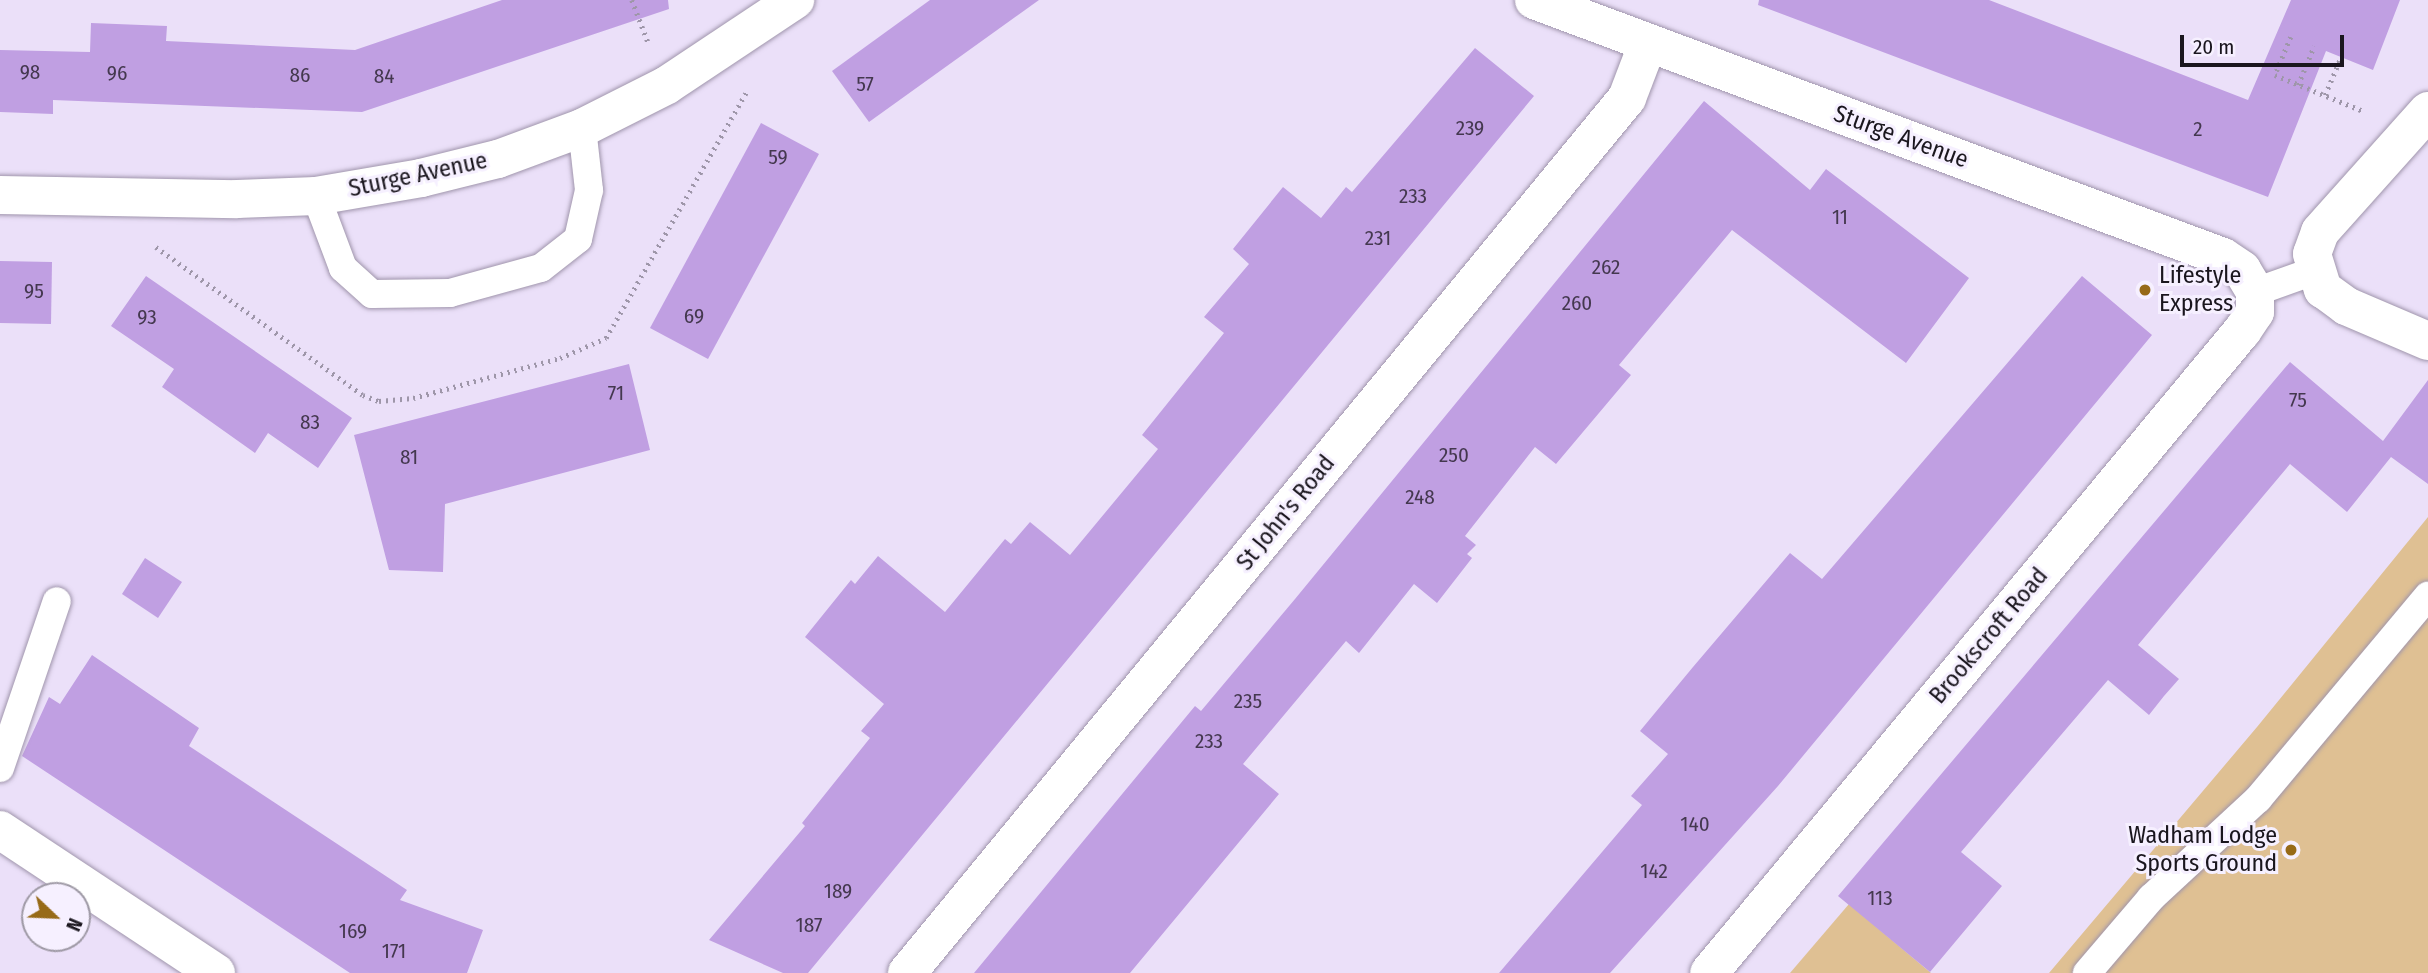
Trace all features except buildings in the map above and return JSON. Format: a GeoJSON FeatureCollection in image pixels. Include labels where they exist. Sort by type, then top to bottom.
{"type":"FeatureCollection","features":[{"type":"Feature","properties":{"kind":"street","name":"Sturge Avenue"},"geometry":{"type":"LineString","coordinates":[[0,195],[316,195],[433,175],[582,128],[667,85],[796,0]]}},
{"type":"Feature","properties":{"kind":"street","name":"Sturge Avenue"},"geometry":{"type":"LineString","coordinates":[[1534,0],[2223,257],[2242,270],[2255,292]]}},
{"type":"Feature","properties":{"kind":"street","name":"St John's Road"},"geometry":{"type":"LineString","coordinates":[[907,973],[1627,98],[1648,43]]}},
{"type":"Feature","properties":{"kind":"street"},"geometry":{"type":"LineString","coordinates":[[2420,121],[2320,233],[2312,254],[2314,271],[2323,289],[2346,306],[2428,341]]}},
{"type":"Feature","properties":{"kind":"street","name":"Brookscroft Road"},"geometry":{"type":"LineString","coordinates":[[1709,973],[2242,331],[2255,312],[2255,292]]}},
{"type":"Feature","properties":{"kind":"street"},"geometry":{"type":"LineString","coordinates":[[0,830],[216,973]]}},
{"type":"Feature","properties":{"kind":"lane"},"geometry":{"type":"LineString","coordinates":[[316,195],[343,268],[372,293],[450,293],[541,268],[578,239],[589,190],[582,128]]}},
{"type":"Feature","properties":{"kind":"lane"},"geometry":{"type":"LineString","coordinates":[[2255,292],[2314,271]]}},
{"type":"Feature","properties":{"kind":"lane"},"geometry":{"type":"LineString","coordinates":[[2087,973],[2151,898],[2258,800],[2428,596]]}},
{"type":"Feature","properties":{"kind":"lane"},"geometry":{"type":"LineString","coordinates":[[0,768],[57,601]]}},
{"type":"Feature","properties":{"kind":"path"},"geometry":{"type":"LineString","coordinates":[[2291,37],[2275,75],[2325,96],[2420,121]]}},
{"type":"Feature","properties":{"kind":"path"},"geometry":{"type":"LineString","coordinates":[[2298,85],[2315,46]]}},
{"type":"Feature","properties":{"kind":"path"},"geometry":{"type":"LineString","coordinates":[[2325,96],[2341,57]]}},
{"type":"Feature","properties":{"kind":"shaded area","name":"Wadham Lodge Sports Ground"},"geometry":{"type":"Polygon","coordinates":[[[2428,517],[2428,973],[2049,973],[2257,727],[2428,517]]]}},
{"type":"Feature","properties":{"kind":"shaded area"},"geometry":{"type":"Polygon","coordinates":[[[1849,904],[1931,973],[1790,973],[1849,904]]]}},
{"type":"Feature","properties":{"kind":"place","name":"Lifestyle Express"},"geometry":{"type":"Point","coordinates":[2145,290]}},
{"type":"Feature","properties":{"kind":"place","name":"Wadham Lodge Sports Ground"},"geometry":{"type":"Point","coordinates":[2291,850]}}]}
